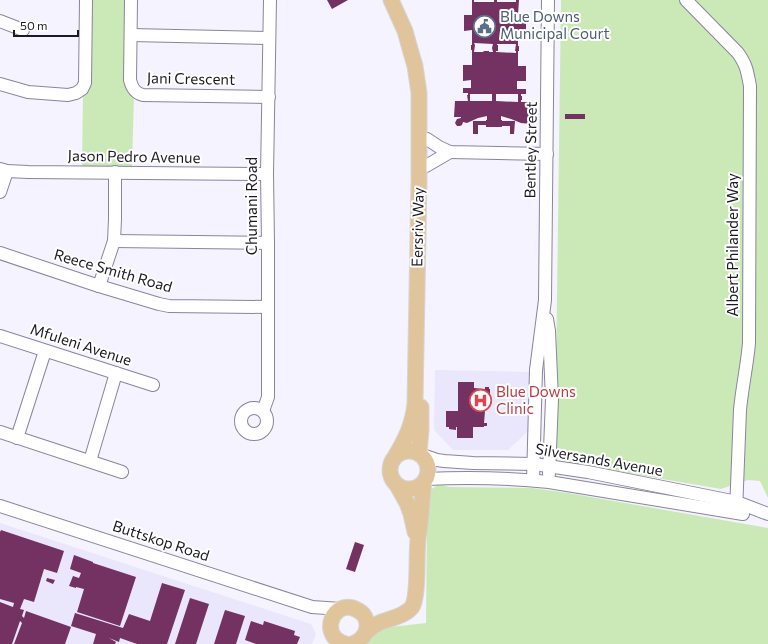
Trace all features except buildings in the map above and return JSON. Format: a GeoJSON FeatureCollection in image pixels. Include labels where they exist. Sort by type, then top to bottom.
{"type":"FeatureCollection","features":[{"type":"Feature","properties":{"kind":"main road","name":"Eersriv Way"},"geometry":{"type":"LineString","coordinates":[[391,0],[405,31],[412,54],[418,85],[419,107],[415,403],[414,413],[408,434],[396,455]]}},
{"type":"Feature","properties":{"kind":"main road","name":"Eersriv Way"},"geometry":{"type":"LineString","coordinates":[[399,0],[411,29],[422,69],[426,98],[427,139],[425,284],[420,454]]}},
{"type":"Feature","properties":{"kind":"main road"},"geometry":{"type":"LineString","coordinates":[[396,485],[405,489],[411,489],[420,486],[425,480],[428,474],[428,468],[425,460],[420,454],[414,451],[406,450],[400,452],[391,461],[389,470],[391,477],[411,514],[418,539]]}},
{"type":"Feature","properties":{"kind":"main road"},"geometry":{"type":"LineString","coordinates":[[352,644],[359,641],[366,632],[379,623],[406,612],[412,607],[415,601],[418,539],[425,480]]}},
{"type":"Feature","properties":{"kind":"main road"},"geometry":{"type":"LineString","coordinates":[[346,644],[337,640],[330,634],[334,614],[341,609],[352,608],[362,613],[367,623],[366,632]]}},
{"type":"Feature","properties":{"kind":"main road"},"geometry":{"type":"LineString","coordinates":[[362,613],[396,616]]}},
{"type":"Feature","properties":{"kind":"street"},"geometry":{"type":"LineString","coordinates":[[0,84],[28,92],[68,95],[76,94],[82,89],[85,83],[86,0]]}},
{"type":"Feature","properties":{"kind":"street","name":"Jani Crescent"},"geometry":{"type":"LineString","coordinates":[[131,0],[130,80],[134,91],[143,96],[268,97]]}},
{"type":"Feature","properties":{"kind":"street","name":"Chumani Road"},"geometry":{"type":"LineString","coordinates":[[263,411],[268,398],[267,174],[270,0]]}},
{"type":"Feature","properties":{"kind":"street","name":"Bentley Street"},"geometry":{"type":"LineString","coordinates":[[533,480],[536,370],[545,300],[548,0]]}},
{"type":"Feature","properties":{"kind":"street","name":"Albert Philander Way"},"geometry":{"type":"LineString","coordinates":[[686,0],[738,53],[747,69],[750,86],[749,343],[748,360],[740,410],[736,507]]}},
{"type":"Feature","properties":{"kind":"street"},"geometry":{"type":"LineString","coordinates":[[0,21],[23,30]]}},
{"type":"Feature","properties":{"kind":"street"},"geometry":{"type":"LineString","coordinates":[[131,35],[269,38]]}},
{"type":"Feature","properties":{"kind":"street"},"geometry":{"type":"LineString","coordinates":[[427,139],[450,152],[547,154]]}},
{"type":"Feature","properties":{"kind":"street"},"geometry":{"type":"LineString","coordinates":[[426,166],[450,152]]}},
{"type":"Feature","properties":{"kind":"street"},"geometry":{"type":"LineString","coordinates":[[0,192],[3,170]]}},
{"type":"Feature","properties":{"kind":"street","name":"Jason Pedro Avenue"},"geometry":{"type":"LineString","coordinates":[[3,170],[267,174]]}},
{"type":"Feature","properties":{"kind":"street"},"geometry":{"type":"LineString","coordinates":[[99,286],[114,241],[115,172]]}},
{"type":"Feature","properties":{"kind":"street"},"geometry":{"type":"LineString","coordinates":[[114,241],[268,243]]}},
{"type":"Feature","properties":{"kind":"street","name":"Reece Smith Road"},"geometry":{"type":"LineString","coordinates":[[0,253],[159,304],[169,306],[268,307]]}},
{"type":"Feature","properties":{"kind":"street","name":"Bentley Street"},"geometry":{"type":"LineString","coordinates":[[545,300],[549,331],[552,399],[549,482]]}},
{"type":"Feature","properties":{"kind":"street","name":"Mfuleni Avenue"},"geometry":{"type":"LineString","coordinates":[[0,336],[153,385]]}},
{"type":"Feature","properties":{"kind":"street"},"geometry":{"type":"LineString","coordinates":[[17,438],[45,351]]}},
{"type":"Feature","properties":{"kind":"street"},"geometry":{"type":"LineString","coordinates":[[536,370],[551,370]]}},
{"type":"Feature","properties":{"kind":"street"},"geometry":{"type":"LineString","coordinates":[[90,461],[116,373]]}},
{"type":"Feature","properties":{"kind":"street"},"geometry":{"type":"LineString","coordinates":[[0,432],[122,472]]}},
{"type":"Feature","properties":{"kind":"street","name":"Silversands Avenue"},"geometry":{"type":"LineString","coordinates":[[420,454],[437,460],[451,462],[534,464],[588,472],[768,514]]}},
{"type":"Feature","properties":{"kind":"street","name":"Silversands Avenue"},"geometry":{"type":"LineString","coordinates":[[425,480],[533,480],[736,507],[768,518]]}},
{"type":"Feature","properties":{"kind":"street","name":"Buttskop Road"},"geometry":{"type":"LineString","coordinates":[[0,506],[312,607],[341,609]]}},
{"type":"Feature","properties":{"kind":"street","name":"Buttskop Road"},"geometry":{"type":"LineString","coordinates":[[312,607],[330,634]]}},
{"type":"Feature","properties":{"kind":"shaded area","name":"Blue Downs Clinic"},"geometry":{"type":"Polygon","coordinates":[[[435,370],[529,372],[528,431],[508,450],[453,450],[434,430],[435,370]]]}},
{"type":"Feature","properties":{"kind":"shaded area"},"geometry":{"type":"Polygon","coordinates":[[[0,523],[311,624],[316,634],[312,644],[0,644],[0,523]]]}},
{"type":"Feature","properties":{"kind":"green space"},"geometry":{"type":"Polygon","coordinates":[[[90,0],[128,0],[134,95],[132,166],[82,166],[83,93],[90,0]]]}},
{"type":"Feature","properties":{"kind":"green space"},"geometry":{"type":"Polygon","coordinates":[[[561,0],[768,0],[768,498],[760,481],[748,480],[721,489],[569,463],[558,454],[555,445],[561,0]]]}},
{"type":"Feature","properties":{"kind":"green space"},"geometry":{"type":"Polygon","coordinates":[[[442,485],[449,487],[532,488],[768,528],[768,644],[364,644],[378,631],[390,627],[426,623],[427,511],[430,490],[436,486],[442,485]]]}},
{"type":"Feature","properties":{"kind":"place","name":"Blue Downs Municipal Court"},"geometry":{"type":"Point","coordinates":[485,26]}},
{"type":"Feature","properties":{"kind":"place","name":"Blue Downs Clinic"},"geometry":{"type":"Point","coordinates":[481,401]}}]}
